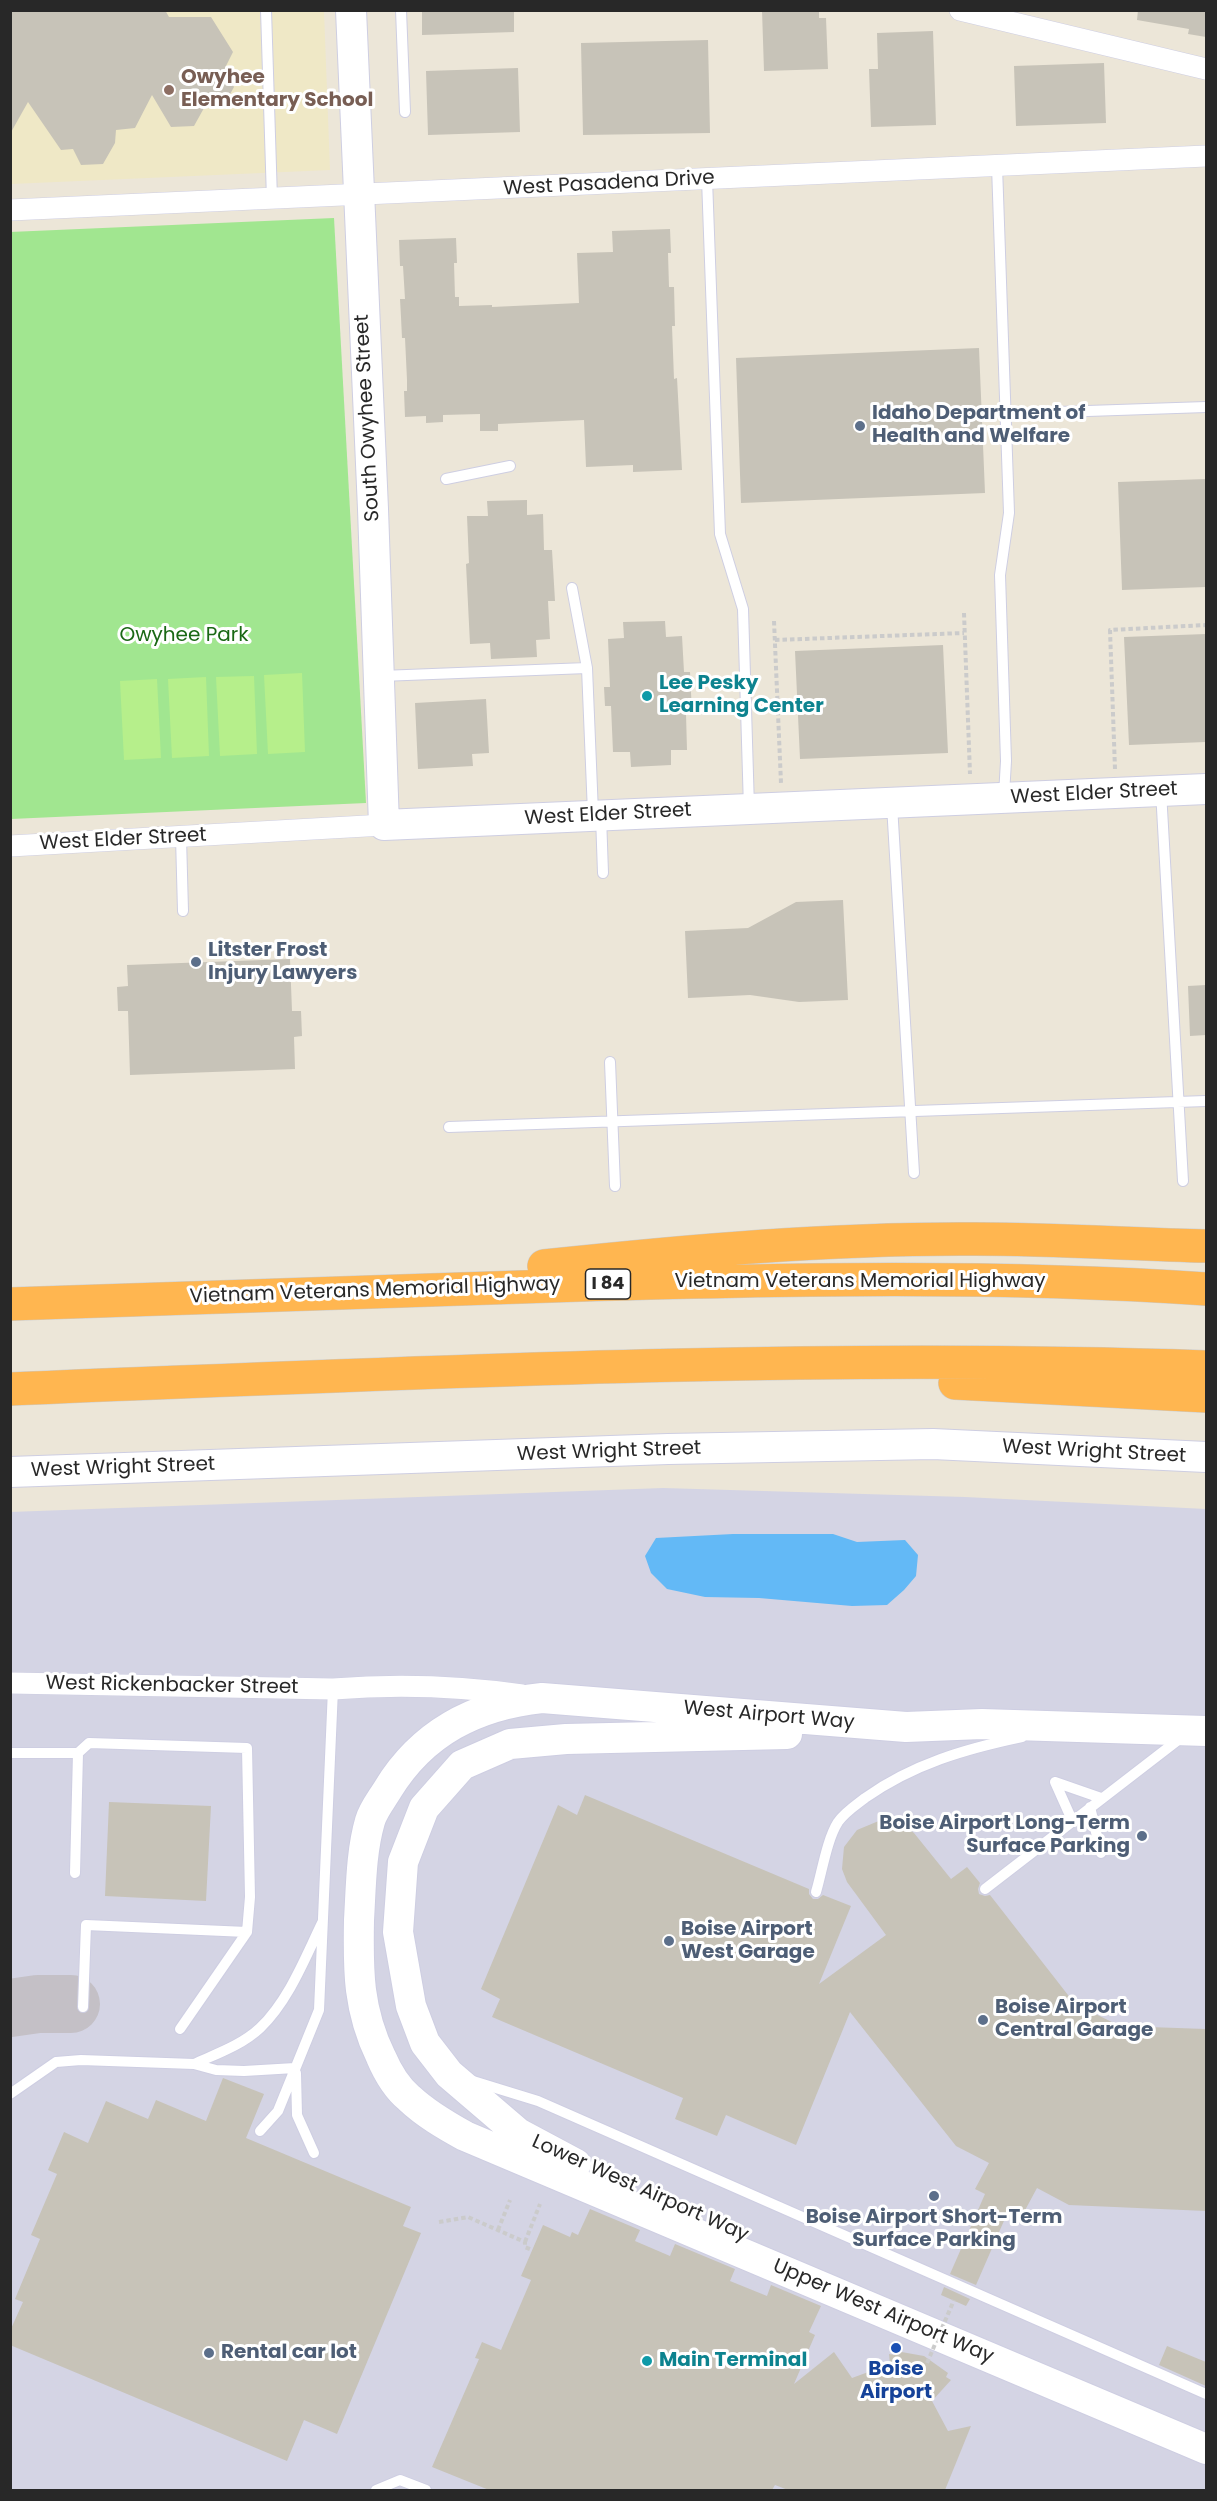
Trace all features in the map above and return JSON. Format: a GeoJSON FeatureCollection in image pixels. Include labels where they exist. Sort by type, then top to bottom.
{"type":"FeatureCollection","features":[{"type":"Feature","properties":{"kind":"highway"},"geometry":{"type":"LineString","coordinates":[[313,1292],[637,1256],[779,1246],[974,1239],[1206,1246]]}},
{"type":"Feature","properties":{"kind":"highway","name":"Vietnam Veterans Memorial Highway"},"geometry":{"type":"LineString","coordinates":[[10,1304],[313,1292],[823,1280],[1027,1281],[1206,1289]]}},
{"type":"Feature","properties":{"kind":"highway"},"geometry":{"type":"LineString","coordinates":[[10,1389],[578,1367],[956,1361],[1206,1367]]}},
{"type":"Feature","properties":{"kind":"highway"},"geometry":{"type":"LineString","coordinates":[[578,1367],[1034,1386],[1206,1396]]}},
{"type":"Feature","properties":{"kind":"main road","name":"South Owyhee Street"},"geometry":{"type":"LineString","coordinates":[[351,10],[384,825]]}},
{"type":"Feature","properties":{"kind":"main road","name":"West Elder Street"},"geometry":{"type":"LineString","coordinates":[[384,825],[1206,789]]}},
{"type":"Feature","properties":{"kind":"main road","name":"West Wright Street"},"geometry":{"type":"LineString","coordinates":[[10,1472],[668,1449],[933,1444],[1206,1457]]}},
{"type":"Feature","properties":{"kind":"main road","name":"West Airport Way"},"geometry":{"type":"LineString","coordinates":[[542,1698],[906,1727],[982,1724],[1198,1731]]}},
{"type":"Feature","properties":{"kind":"main road","name":"Upper West Airport Way"},"geometry":{"type":"LineString","coordinates":[[542,1698],[518,1701],[474,1713],[430,1739],[400,1770],[371,1818],[363,1859],[358,1961],[360,1993],[369,2032],[386,2069],[407,2097],[436,2120],[465,2136],[1206,2449]]}},
{"type":"Feature","properties":{"kind":"main road","name":"Lower West Airport Way"},"geometry":{"type":"LineString","coordinates":[[906,1727],[829,1732],[566,1739],[510,1744],[462,1766],[424,1808],[403,1862],[398,1932],[411,2006],[425,2043],[449,2074],[518,2133],[566,2160],[1206,2434]]}},
{"type":"Feature","properties":{"kind":"street"},"geometry":{"type":"LineString","coordinates":[[960,10],[1206,69]]}},
{"type":"Feature","properties":{"kind":"street","name":"West Pasadena Drive"},"geometry":{"type":"LineString","coordinates":[[10,210],[1206,156]]}},
{"type":"Feature","properties":{"kind":"street","name":"West Elder Street"},"geometry":{"type":"LineString","coordinates":[[10,846],[384,825]]}},
{"type":"Feature","properties":{"kind":"street","name":"West Rickenbacker Street"},"geometry":{"type":"LineString","coordinates":[[10,1683],[333,1689]]}},
{"type":"Feature","properties":{"kind":"street","name":"West Airport Way"},"geometry":{"type":"LineString","coordinates":[[333,1689],[370,1686],[473,1688],[542,1698]]}},
{"type":"Feature","properties":{"kind":"lane"},"geometry":{"type":"LineString","coordinates":[[266,10],[272,199]]}},
{"type":"Feature","properties":{"kind":"lane"},"geometry":{"type":"LineString","coordinates":[[401,10],[405,112]]}},
{"type":"Feature","properties":{"kind":"lane"},"geometry":{"type":"LineString","coordinates":[[998,166],[1009,513],[1000,575],[1006,761],[1003,798]]}},
{"type":"Feature","properties":{"kind":"lane"},"geometry":{"type":"LineString","coordinates":[[708,179],[720,534],[742,609],[749,809]]}},
{"type":"Feature","properties":{"kind":"lane"},"geometry":{"type":"LineString","coordinates":[[1058,412],[1206,407]]}},
{"type":"Feature","properties":{"kind":"lane"},"geometry":{"type":"LineString","coordinates":[[446,479],[510,466]]}},
{"type":"Feature","properties":{"kind":"lane"},"geometry":{"type":"LineString","coordinates":[[572,588],[587,668],[603,873]]}},
{"type":"Feature","properties":{"kind":"lane"},"geometry":{"type":"LineString","coordinates":[[378,676],[587,668]]}},
{"type":"Feature","properties":{"kind":"lane"},"geometry":{"type":"LineString","coordinates":[[1161,791],[1183,1180]]}},
{"type":"Feature","properties":{"kind":"lane"},"geometry":{"type":"LineString","coordinates":[[892,803],[914,1173]]}},
{"type":"Feature","properties":{"kind":"lane"},"geometry":{"type":"LineString","coordinates":[[181,837],[183,911]]}},
{"type":"Feature","properties":{"kind":"lane"},"geometry":{"type":"LineString","coordinates":[[610,1062],[615,1186]]}},
{"type":"Feature","properties":{"kind":"lane"},"geometry":{"type":"LineString","coordinates":[[448,1127],[1206,1101]]}},
{"type":"Feature","properties":{"kind":"lane"},"geometry":{"type":"LineString","coordinates":[[260,2131],[278,2111],[320,2010],[333,1689]]}},
{"type":"Feature","properties":{"kind":"lane"},"geometry":{"type":"LineString","coordinates":[[816,1892],[838,1822],[850,1809],[887,1782],[942,1758],[987,1744],[1069,1727]]}},
{"type":"Feature","properties":{"kind":"lane"},"geometry":{"type":"LineString","coordinates":[[985,1889],[1101,1798],[1198,1731]]}},
{"type":"Feature","properties":{"kind":"lane"},"geometry":{"type":"LineString","coordinates":[[75,1873],[78,1754],[89,1743],[247,1748],[250,1897],[247,1932],[180,2029]]}},
{"type":"Feature","properties":{"kind":"lane"},"geometry":{"type":"LineString","coordinates":[[10,1753],[78,1754]]}},
{"type":"Feature","properties":{"kind":"lane"},"geometry":{"type":"LineString","coordinates":[[1072,1821],[1055,1782],[1101,1798]]}},
{"type":"Feature","properties":{"kind":"lane"},"geometry":{"type":"LineString","coordinates":[[1090,1807],[1101,1853]]}},
{"type":"Feature","properties":{"kind":"lane"},"geometry":{"type":"LineString","coordinates":[[194,2064],[238,2043],[260,2027],[298,1973],[324,1919]]}},
{"type":"Feature","properties":{"kind":"lane"},"geometry":{"type":"LineString","coordinates":[[83,2007],[86,1925],[247,1932]]}},
{"type":"Feature","properties":{"kind":"lane"},"geometry":{"type":"LineString","coordinates":[[10,2094],[57,2062],[194,2064],[216,2070],[295,2068]]}},
{"type":"Feature","properties":{"kind":"lane"},"geometry":{"type":"LineString","coordinates":[[295,2068],[297,2115],[314,2153]]}},
{"type":"Feature","properties":{"kind":"lane"},"geometry":{"type":"LineString","coordinates":[[449,2074],[538,2101],[1206,2394]]}},
{"type":"Feature","properties":{"kind":"lane"},"geometry":{"type":"LineString","coordinates":[[376,2490],[400,2480],[426,2490]]}},
{"type":"Feature","properties":{"kind":"path"},"geometry":{"type":"LineString","coordinates":[[964,613],[970,779]]}},
{"type":"Feature","properties":{"kind":"path"},"geometry":{"type":"LineString","coordinates":[[774,621],[781,786]]}},
{"type":"Feature","properties":{"kind":"path"},"geometry":{"type":"LineString","coordinates":[[1115,773],[1110,630],[1206,625]]}},
{"type":"Feature","properties":{"kind":"path"},"geometry":{"type":"LineString","coordinates":[[775,640],[964,633]]}},
{"type":"Feature","properties":{"kind":"path"},"geometry":{"type":"LineString","coordinates":[[498,2230],[510,2200]]}},
{"type":"Feature","properties":{"kind":"path"},"geometry":{"type":"LineString","coordinates":[[532,2250],[525,2247],[525,2242],[540,2204]]}},
{"type":"Feature","properties":{"kind":"path"},"geometry":{"type":"LineString","coordinates":[[439,2222],[468,2217],[525,2242]]}},
{"type":"Feature","properties":{"kind":"path"},"geometry":{"type":"LineString","coordinates":[[927,2363],[954,2300]]}},
{"type":"Feature","properties":{"kind":"shaded area","name":"Owyhee Elementary School"},"geometry":{"type":"Polygon","coordinates":[[[10,11],[324,11],[330,170],[11,184],[10,11]]]}},
{"type":"Feature","properties":{"kind":"shaded area","name":"Boise Airport"},"geometry":{"type":"Polygon","coordinates":[[[663,1488],[965,1497],[1206,1509],[1206,2490],[11,2490],[10,1512],[663,1488]]]}},
{"type":"Feature","properties":{"kind":"green space","name":"Owyhee Park"},"geometry":{"type":"Polygon","coordinates":[[[334,218],[366,803],[11,819],[10,232],[334,218]]]}},
{"type":"Feature","properties":{"kind":"green space"},"geometry":{"type":"Polygon","coordinates":[[[302,673],[305,752],[268,754],[264,675],[302,673]]]}},
{"type":"Feature","properties":{"kind":"green space"},"geometry":{"type":"Polygon","coordinates":[[[254,676],[257,754],[220,756],[216,677],[254,676]]]}},
{"type":"Feature","properties":{"kind":"green space"},"geometry":{"type":"Polygon","coordinates":[[[206,677],[209,756],[172,758],[168,679],[206,677]]]}},
{"type":"Feature","properties":{"kind":"green space"},"geometry":{"type":"Polygon","coordinates":[[[157,679],[161,758],[124,760],[120,681],[157,679]]]}},
{"type":"Feature","properties":{"kind":"water"},"geometry":{"type":"Polygon","coordinates":[[[733,1534],[833,1534],[857,1542],[905,1540],[918,1555],[916,1576],[887,1605],[852,1606],[759,1598],[705,1597],[667,1589],[651,1573],[645,1556],[656,1538],[733,1534]]]}},
{"type":"Feature","properties":{"kind":"building"},"geometry":{"type":"Polygon","coordinates":[[[10,10],[165,10],[169,17],[211,17],[233,52],[224,70],[234,87],[223,107],[204,108],[194,126],[171,127],[152,95],[135,128],[116,130],[115,143],[103,164],[81,165],[73,149],[61,150],[28,102],[10,134],[10,10]]]}},
{"type":"Feature","properties":{"kind":"building"},"geometry":{"type":"Polygon","coordinates":[[[422,10],[514,10],[514,32],[422,35],[422,10]]]}},
{"type":"Feature","properties":{"kind":"building"},"geometry":{"type":"Polygon","coordinates":[[[762,10],[819,10],[819,18],[826,18],[828,69],[764,71],[762,10]]]}},
{"type":"Feature","properties":{"kind":"building"},"geometry":{"type":"Polygon","coordinates":[[[1138,10],[1206,10],[1206,37],[1188,34],[1189,29],[1137,20],[1138,10]]]}},
{"type":"Feature","properties":{"kind":"building"},"geometry":{"type":"Polygon","coordinates":[[[933,31],[936,125],[871,127],[869,69],[878,69],[877,33],[933,31]]]}},
{"type":"Feature","properties":{"kind":"building"},"geometry":{"type":"Polygon","coordinates":[[[708,40],[710,133],[583,135],[581,43],[708,40]]]}},
{"type":"Feature","properties":{"kind":"building"},"geometry":{"type":"Polygon","coordinates":[[[1104,63],[1106,123],[1016,126],[1014,66],[1104,63]]]}},
{"type":"Feature","properties":{"kind":"building"},"geometry":{"type":"Polygon","coordinates":[[[518,68],[520,132],[428,135],[426,71],[518,68]]]}},
{"type":"Feature","properties":{"kind":"building"},"geometry":{"type":"Polygon","coordinates":[[[670,229],[669,287],[674,287],[675,326],[672,326],[674,379],[677,378],[682,470],[633,472],[633,465],[586,467],[584,420],[498,424],[498,431],[480,431],[480,414],[443,415],[443,422],[426,423],[426,416],[405,417],[404,391],[407,391],[407,380],[400,299],[405,299],[399,240],[456,238],[455,297],[459,297],[459,306],[492,305],[492,307],[579,303],[577,253],[613,252],[612,231],[670,229]]]}},
{"type":"Feature","properties":{"kind":"building","name":"Idaho Department of Health and Welfare"},"geometry":{"type":"Polygon","coordinates":[[[979,348],[985,493],[741,503],[736,358],[979,348]]]}},
{"type":"Feature","properties":{"kind":"building"},"geometry":{"type":"Polygon","coordinates":[[[1206,479],[1206,587],[1122,590],[1118,482],[1206,479]]]}},
{"type":"Feature","properties":{"kind":"building"},"geometry":{"type":"Polygon","coordinates":[[[527,500],[527,515],[543,514],[544,550],[552,550],[555,601],[548,601],[550,639],[536,640],[537,657],[491,659],[490,643],[470,644],[466,564],[469,563],[467,516],[488,516],[487,501],[527,500]]]}},
{"type":"Feature","properties":{"kind":"building","name":"Lee Pesky Learning Center"},"geometry":{"type":"Polygon","coordinates":[[[665,621],[666,637],[682,636],[684,672],[690,672],[692,713],[686,714],[687,750],[671,750],[671,765],[631,767],[630,752],[613,752],[611,706],[605,706],[604,687],[610,687],[608,639],[624,638],[623,622],[665,621]]]}},
{"type":"Feature","properties":{"kind":"building"},"geometry":{"type":"Polygon","coordinates":[[[1206,634],[1206,742],[1129,745],[1124,637],[1206,634]]]}},
{"type":"Feature","properties":{"kind":"building"},"geometry":{"type":"Polygon","coordinates":[[[943,645],[948,753],[800,759],[795,651],[943,645]]]}},
{"type":"Feature","properties":{"kind":"building"},"geometry":{"type":"Polygon","coordinates":[[[486,699],[489,753],[472,754],[473,766],[418,769],[415,703],[486,699]]]}},
{"type":"Feature","properties":{"kind":"building"},"geometry":{"type":"Polygon","coordinates":[[[843,900],[848,1000],[799,1002],[750,995],[688,998],[685,931],[748,928],[796,902],[843,900]]]}},
{"type":"Feature","properties":{"kind":"building"},"geometry":{"type":"Polygon","coordinates":[[[290,959],[292,1011],[301,1011],[302,1036],[294,1037],[295,1069],[130,1075],[128,1011],[118,1011],[117,987],[128,986],[127,965],[290,959]]]}},
{"type":"Feature","properties":{"kind":"building"},"geometry":{"type":"Polygon","coordinates":[[[1206,985],[1206,1035],[1190,1036],[1188,986],[1206,985]]]}},
{"type":"Feature","properties":{"kind":"building"},"geometry":{"type":"Polygon","coordinates":[[[585,1795],[809,1889],[809,1894],[813,1899],[818,1899],[823,1895],[851,1906],[819,1984],[886,1935],[847,1882],[842,1869],[844,1847],[857,1830],[881,1820],[903,1825],[914,1833],[951,1879],[967,1867],[980,1883],[979,1894],[990,1895],[1075,2004],[1120,2026],[1206,2029],[1206,2211],[1069,2205],[1037,2188],[1023,2214],[1010,2207],[976,2285],[950,2274],[985,2194],[975,2189],[989,2163],[956,2146],[850,2012],[796,2145],[726,2115],[717,2136],[675,2119],[683,2098],[492,2017],[500,1999],[481,1989],[558,1805],[577,1815],[585,1795]]]}},
{"type":"Feature","properties":{"kind":"building"},"geometry":{"type":"Polygon","coordinates":[[[109,1802],[211,1806],[206,1901],[105,1896],[109,1802]]]}},
{"type":"Feature","properties":{"kind":"building","name":"Rental car lot"},"geometry":{"type":"Polygon","coordinates":[[[223,2078],[264,2094],[246,2138],[411,2207],[403,2226],[421,2233],[337,2434],[304,2420],[287,2461],[10,2345],[10,2331],[23,2302],[15,2299],[40,2239],[31,2235],[57,2174],[48,2170],[64,2132],[88,2143],[106,2101],[148,2119],[156,2100],[206,2121],[223,2078]]]}},
{"type":"Feature","properties":{"kind":"building","name":"Main Terminal"},"geometry":{"type":"Polygon","coordinates":[[[590,2209],[640,2230],[635,2241],[670,2256],[675,2244],[735,2269],[730,2281],[767,2296],[771,2285],[821,2306],[809,2332],[815,2335],[794,2384],[834,2352],[852,2378],[890,2364],[889,2354],[895,2355],[896,2351],[924,2356],[948,2373],[946,2377],[951,2380],[932,2401],[948,2431],[971,2426],[945,2490],[788,2490],[775,2485],[772,2490],[489,2490],[432,2467],[479,2359],[475,2358],[482,2342],[501,2350],[531,2280],[521,2276],[543,2225],[570,2237],[572,2232],[578,2235],[590,2209]]]}},
{"type":"Feature","properties":{"kind":"building"},"geometry":{"type":"Polygon","coordinates":[[[944,2287],[970,2299],[966,2306],[941,2295],[944,2287]]]}},
{"type":"Feature","properties":{"kind":"building"},"geometry":{"type":"Polygon","coordinates":[[[1167,2346],[1206,2362],[1206,2386],[1159,2365],[1167,2346]]]}},
{"type":"Feature","properties":{"kind":"taxiway"},"geometry":{"type":"LineString","coordinates":[[10,2008],[38,2004],[71,2004]]}},
{"type":"Feature","properties":{"kind":"place","name":"Owyhee Elementary School"},"geometry":{"type":"Point","coordinates":[169,90]}},
{"type":"Feature","properties":{"kind":"place","name":"Idaho Department of Health and Welfare"},"geometry":{"type":"Point","coordinates":[860,426]}},
{"type":"Feature","properties":{"kind":"place","name":"Lee Pesky Learning Center"},"geometry":{"type":"Point","coordinates":[647,696]}},
{"type":"Feature","properties":{"kind":"place","name":"Litster Frost Injury Lawyers"},"geometry":{"type":"Point","coordinates":[196,962]}},
{"type":"Feature","properties":{"kind":"place","name":"Boise Airport Long-Term Surface Parking"},"geometry":{"type":"Point","coordinates":[1142,1836]}},
{"type":"Feature","properties":{"kind":"place","name":"Boise Airport West Garage"},"geometry":{"type":"Point","coordinates":[669,1941]}},
{"type":"Feature","properties":{"kind":"place","name":"Boise Airport Central Garage"},"geometry":{"type":"Point","coordinates":[983,2020]}},
{"type":"Feature","properties":{"kind":"place","name":"Boise Airport Short-Term Surface Parking"},"geometry":{"type":"Point","coordinates":[934,2196]}},
{"type":"Feature","properties":{"kind":"place","name":"Boise Airport"},"geometry":{"type":"Point","coordinates":[896,2348]}},
{"type":"Feature","properties":{"kind":"place","name":"Rental car lot"},"geometry":{"type":"Point","coordinates":[209,2353]}},
{"type":"Feature","properties":{"kind":"place","name":"Main Terminal"},"geometry":{"type":"Point","coordinates":[647,2361]}}]}
